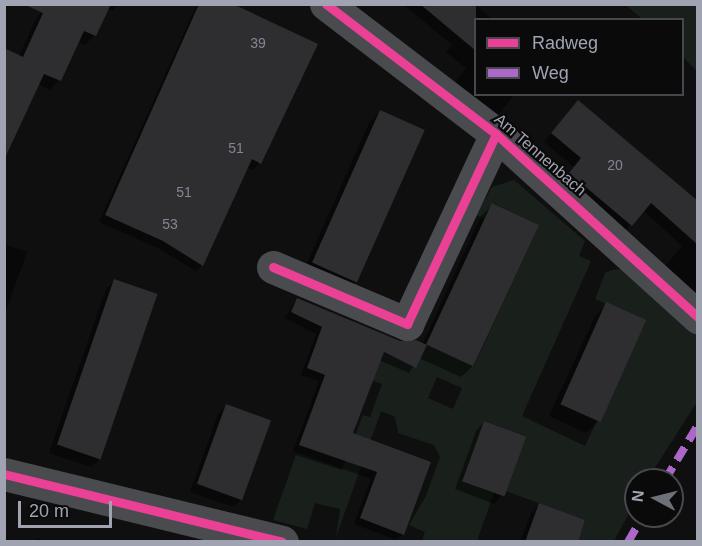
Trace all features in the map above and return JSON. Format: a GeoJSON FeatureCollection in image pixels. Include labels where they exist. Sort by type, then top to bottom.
{"type":"FeatureCollection","features":[{"type":"Feature","properties":{"kind":"street","name":"Am Tennenbach"},"geometry":{"type":"LineString","coordinates":[[326,4],[496,134],[698,317]]}},
{"type":"Feature","properties":{"kind":"street"},"geometry":{"type":"LineString","coordinates":[[273,267],[407,324],[496,134]]}},
{"type":"Feature","properties":{"kind":"street"},"geometry":{"type":"LineString","coordinates":[[4,474],[282,542]]}},
{"type":"Feature","properties":{"kind":"shaded area"},"geometry":{"type":"Polygon","coordinates":[[[626,5],[697,5],[697,71],[684,58],[684,18],[641,18],[626,5]]]}},
{"type":"Feature","properties":{"kind":"shaded area"},"geometry":{"type":"Polygon","coordinates":[[[514,180],[585,241],[579,256],[591,261],[522,416],[585,446],[645,321],[595,299],[605,273],[621,269],[697,334],[697,402],[655,468],[624,468],[624,522],[614,541],[578,541],[585,520],[506,491],[526,436],[484,421],[462,480],[494,493],[477,541],[422,541],[425,532],[409,525],[426,496],[440,457],[434,445],[398,433],[395,417],[381,411],[336,537],[340,509],[315,503],[307,529],[273,520],[296,455],[342,470],[363,415],[370,417],[382,384],[343,370],[346,337],[416,367],[427,345],[474,366],[539,225],[493,203],[485,219],[476,215],[492,187],[514,180]],[[437,377],[428,398],[453,409],[462,388],[437,377]]]}},
{"type":"Feature","properties":{"kind":"building"},"geometry":{"type":"Polygon","coordinates":[[[23,4],[111,4],[96,36],[84,31],[61,81],[44,74],[4,160],[4,48],[23,57],[43,13],[23,4]]]}},
{"type":"Feature","properties":{"kind":"building"},"geometry":{"type":"Polygon","coordinates":[[[199,4],[233,4],[318,44],[261,164],[252,159],[203,266],[163,241],[105,215],[199,4]]]}},
{"type":"Feature","properties":{"kind":"building"},"geometry":{"type":"Polygon","coordinates":[[[420,4],[476,4],[474,49],[420,4]]]}},
{"type":"Feature","properties":{"kind":"building"},"geometry":{"type":"Polygon","coordinates":[[[578,100],[698,201],[698,245],[651,203],[632,226],[569,173],[581,158],[551,133],[578,100]]]}},
{"type":"Feature","properties":{"kind":"building"},"geometry":{"type":"Polygon","coordinates":[[[380,110],[425,130],[357,282],[312,263],[380,110]]]}},
{"type":"Feature","properties":{"kind":"building"},"geometry":{"type":"Polygon","coordinates":[[[492,203],[539,225],[473,366],[426,344],[492,203]]]}},
{"type":"Feature","properties":{"kind":"building"},"geometry":{"type":"Polygon","coordinates":[[[114,279],[157,294],[101,459],[57,444],[114,279]]]}},
{"type":"Feature","properties":{"kind":"building"},"geometry":{"type":"Polygon","coordinates":[[[297,298],[400,341],[416,340],[427,345],[416,368],[384,352],[353,433],[431,462],[404,535],[360,518],[377,472],[299,445],[325,375],[307,368],[322,327],[291,312],[297,298]]]}},
{"type":"Feature","properties":{"kind":"building"},"geometry":{"type":"Polygon","coordinates":[[[606,302],[646,320],[601,422],[560,404],[606,302]]]}},
{"type":"Feature","properties":{"kind":"building"},"geometry":{"type":"Polygon","coordinates":[[[226,404],[271,420],[242,500],[197,484],[226,404]]]}},
{"type":"Feature","properties":{"kind":"building"},"geometry":{"type":"Polygon","coordinates":[[[484,421],[526,436],[504,497],[462,481],[484,421]]]}},
{"type":"Feature","properties":{"kind":"building"},"geometry":{"type":"Polygon","coordinates":[[[539,503],[585,520],[578,542],[525,542],[539,503]]]}},
{"type":"Feature","properties":{"kind":"marked path"},"geometry":{"type":"LineString","coordinates":[[672,468],[698,425]]}},
{"type":"Feature","properties":{"kind":"marked path"},"geometry":{"type":"LineString","coordinates":[[628,542],[636,528]]}},
{"type":"Feature","properties":{"kind":"cycle path"},"geometry":{"type":"LineString","coordinates":[[326,4],[496,134],[698,317]]}},
{"type":"Feature","properties":{"kind":"cycle path"},"geometry":{"type":"LineString","coordinates":[[273,267],[407,324],[496,134]]}},
{"type":"Feature","properties":{"kind":"cycle path"},"geometry":{"type":"LineString","coordinates":[[4,474],[282,542]]}}]}
